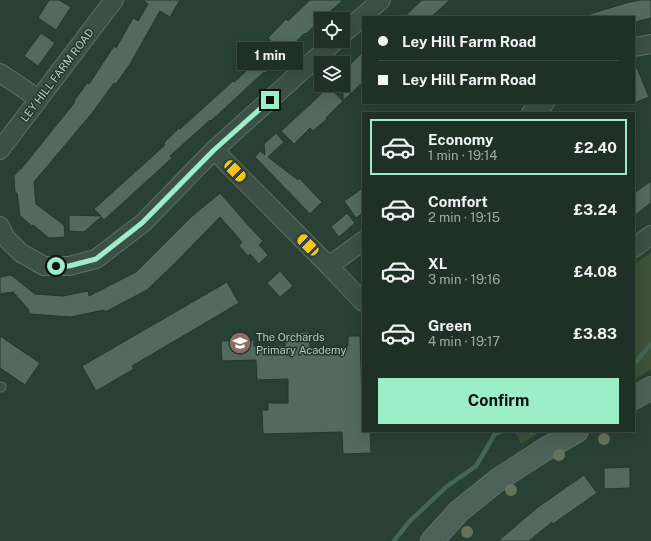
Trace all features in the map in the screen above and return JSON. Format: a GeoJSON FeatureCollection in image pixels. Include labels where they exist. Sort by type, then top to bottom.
{"type":"FeatureCollection","features":[{"type":"Feature","properties":{"kind":"street","name":"LEY HILL FARM ROAD"},"geometry":{"type":"LineString","coordinates":[[0,150],[114,0]]}},
{"type":"Feature","properties":{"kind":"street"},"geometry":{"type":"LineString","coordinates":[[363,16],[381,0]]}},
{"type":"Feature","properties":{"kind":"street"},"geometry":{"type":"LineString","coordinates":[[350,28],[362,17]]}},
{"type":"Feature","properties":{"kind":"street"},"geometry":{"type":"LineString","coordinates":[[635,47],[651,44]]}},
{"type":"Feature","properties":{"kind":"street"},"geometry":{"type":"LineString","coordinates":[[2,235],[20,254],[44,266],[69,266],[96,259],[142,223],[214,150],[327,48]]}},
{"type":"Feature","properties":{"kind":"street"},"geometry":{"type":"LineString","coordinates":[[0,73],[39,99]]}},
{"type":"Feature","properties":{"kind":"street"},"geometry":{"type":"LineString","coordinates":[[532,112],[544,104]]}},
{"type":"Feature","properties":{"kind":"street"},"geometry":{"type":"LineString","coordinates":[[214,150],[362,301]]}},
{"type":"Feature","properties":{"kind":"street"},"geometry":{"type":"LineString","coordinates":[[635,247],[651,235]]}},
{"type":"Feature","properties":{"kind":"street"},"geometry":{"type":"LineString","coordinates":[[329,266],[362,242]]}},
{"type":"Feature","properties":{"kind":"street"},"geometry":{"type":"LineString","coordinates":[[635,397],[651,388]]}},
{"type":"Feature","properties":{"kind":"street"},"geometry":{"type":"LineString","coordinates":[[432,541],[459,511],[499,479],[575,432]]}},
{"type":"Feature","properties":{"kind":"green space"},"geometry":{"type":"Polygon","coordinates":[[[651,252],[651,370],[635,378],[635,264],[651,252]]]}},
{"type":"Feature","properties":{"kind":"green space"},"geometry":{"type":"Polygon","coordinates":[[[515,432],[539,432],[521,444],[515,432]]]}},
{"type":"Feature","properties":{"kind":"building"},"geometry":{"type":"Polygon","coordinates":[[[49,0],[59,0],[71,7],[56,30],[38,18],[49,0]]]}},
{"type":"Feature","properties":{"kind":"building"},"geometry":{"type":"Polygon","coordinates":[[[142,0],[180,0],[170,17],[160,11],[130,64],[116,84],[114,83],[93,112],[34,182],[36,204],[64,225],[65,237],[49,238],[20,216],[17,193],[15,193],[14,176],[75,102],[74,101],[87,83],[89,84],[114,46],[116,48],[133,18],[138,21],[148,4],[142,0]]]}},
{"type":"Feature","properties":{"kind":"building"},"geometry":{"type":"Polygon","coordinates":[[[310,0],[343,0],[330,12],[314,12],[314,27],[306,34],[305,33],[279,58],[281,60],[265,73],[264,72],[211,121],[210,120],[170,156],[172,158],[104,220],[101,217],[84,232],[69,231],[69,215],[101,216],[94,209],[165,145],[164,143],[179,128],[180,129],[275,45],[268,38],[286,19],[288,21],[310,0]]]}},
{"type":"Feature","properties":{"kind":"building"},"geometry":{"type":"Polygon","coordinates":[[[422,0],[450,0],[432,16],[405,16],[422,0]]]}},
{"type":"Feature","properties":{"kind":"building"},"geometry":{"type":"Polygon","coordinates":[[[640,0],[651,0],[651,18],[635,22],[635,16],[591,16],[590,14],[640,0]]]}},
{"type":"Feature","properties":{"kind":"building"},"geometry":{"type":"Polygon","coordinates":[[[41,33],[55,43],[38,66],[24,56],[41,33]]]}},
{"type":"Feature","properties":{"kind":"building"},"geometry":{"type":"Polygon","coordinates":[[[362,53],[362,83],[343,101],[343,92],[350,92],[350,64],[362,53]]]}},
{"type":"Feature","properties":{"kind":"building"},"geometry":{"type":"Polygon","coordinates":[[[635,63],[649,97],[635,103],[635,63]]]}},
{"type":"Feature","properties":{"kind":"building"},"geometry":{"type":"Polygon","coordinates":[[[322,92],[334,92],[343,101],[326,118],[327,119],[313,131],[310,128],[294,144],[281,131],[322,92]]]}},
{"type":"Feature","properties":{"kind":"building"},"geometry":{"type":"Polygon","coordinates":[[[276,133],[284,142],[268,157],[298,180],[299,178],[322,202],[310,214],[255,157],[260,151],[265,155],[264,144],[276,133]]]}},
{"type":"Feature","properties":{"kind":"building"},"geometry":{"type":"Polygon","coordinates":[[[651,181],[651,203],[635,215],[635,192],[651,181]]]}},
{"type":"Feature","properties":{"kind":"building"},"geometry":{"type":"Polygon","coordinates":[[[362,189],[362,214],[356,218],[344,201],[362,189]]]}},
{"type":"Feature","properties":{"kind":"building"},"geometry":{"type":"Polygon","coordinates":[[[220,193],[263,241],[259,245],[268,255],[259,264],[250,254],[248,256],[239,246],[242,242],[220,217],[147,290],[105,312],[104,310],[71,317],[29,314],[29,310],[13,292],[0,294],[0,277],[11,275],[35,294],[63,296],[88,291],[89,296],[136,272],[191,217],[220,193]]]}},
{"type":"Feature","properties":{"kind":"building"},"geometry":{"type":"Polygon","coordinates":[[[347,213],[355,223],[339,237],[331,227],[347,213]]]}},
{"type":"Feature","properties":{"kind":"building"},"geometry":{"type":"Polygon","coordinates":[[[280,271],[293,286],[280,297],[267,283],[280,271]]]}},
{"type":"Feature","properties":{"kind":"building"},"geometry":{"type":"Polygon","coordinates":[[[227,282],[239,303],[132,366],[134,369],[96,391],[82,366],[227,282]]]}},
{"type":"Feature","properties":{"kind":"building"},"geometry":{"type":"Polygon","coordinates":[[[309,332],[310,348],[348,346],[348,336],[360,336],[362,432],[370,432],[371,453],[343,454],[342,432],[263,434],[262,410],[268,410],[268,403],[288,403],[288,379],[257,380],[256,360],[222,361],[221,341],[254,340],[254,346],[285,346],[285,333],[309,332]]]}},
{"type":"Feature","properties":{"kind":"building"},"geometry":{"type":"Polygon","coordinates":[[[0,336],[40,363],[25,385],[0,368],[0,336]]]}},
{"type":"Feature","properties":{"kind":"building"},"geometry":{"type":"Polygon","coordinates":[[[630,467],[630,488],[604,489],[604,468],[630,467]]]}},
{"type":"Feature","properties":{"kind":"building"},"geometry":{"type":"Polygon","coordinates":[[[584,475],[597,493],[553,524],[552,522],[529,541],[498,541],[538,507],[584,475]]]}},
{"type":"Feature","properties":{"kind":"waterway"},"geometry":{"type":"LineString","coordinates":[[635,363],[651,344]]}},
{"type":"Feature","properties":{"kind":"waterway"},"geometry":{"type":"LineString","coordinates":[[394,541],[409,522],[446,487],[476,466],[495,434],[500,432]]}},
{"type":"Feature","properties":{"kind":"place","name":"The Orchards Primary Academy"},"geometry":{"type":"Point","coordinates":[240,343]}},
{"type":"Feature","properties":{"kind":"route"},"geometry":{"type":"LineString","coordinates":[[56,266],[69,266],[96,259],[142,223],[214,150],[270,100]]}}]}
